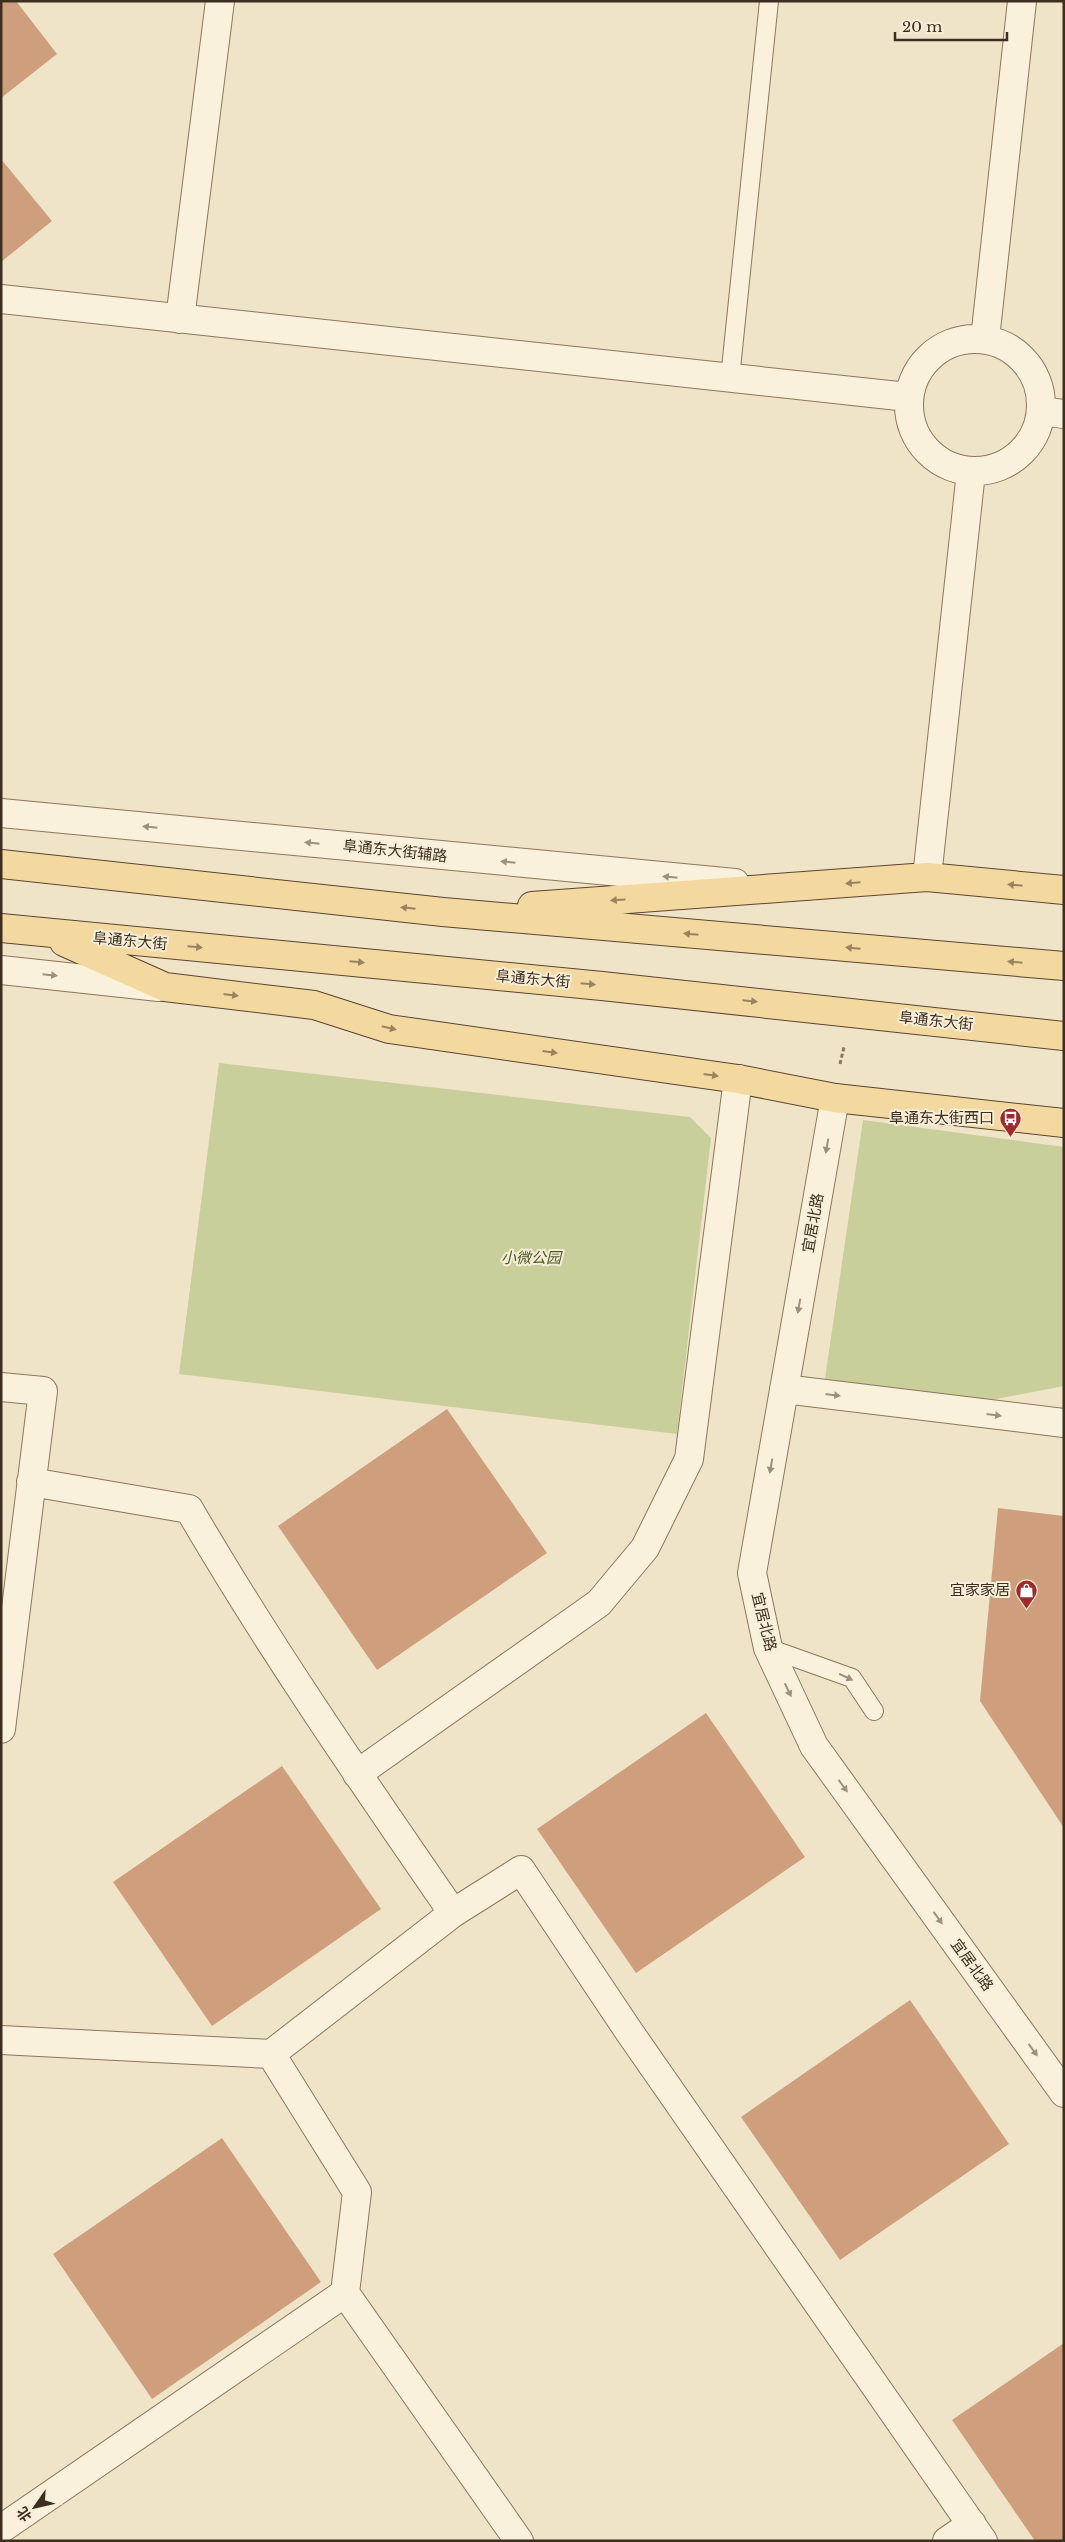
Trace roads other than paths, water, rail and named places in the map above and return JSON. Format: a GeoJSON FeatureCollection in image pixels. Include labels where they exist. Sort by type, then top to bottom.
{"type":"FeatureCollection","features":[{"type":"Feature","properties":{"kind":"main road"},"geometry":{"type":"LineString","coordinates":[[1,864],[443,912],[1064,966]]}},
{"type":"Feature","properties":{"kind":"main road"},"geometry":{"type":"LineString","coordinates":[[443,912],[927,878],[1064,890]]}},
{"type":"Feature","properties":{"kind":"main road","name":"阜通东大街"},"geometry":{"type":"LineString","coordinates":[[1,928],[611,987],[1064,1036]]}},
{"type":"Feature","properties":{"kind":"main road"},"geometry":{"type":"LineString","coordinates":[[42,932],[165,988],[314,1005],[389,1028],[738,1079],[835,1098],[1064,1123]]}},
{"type":"Feature","properties":{"kind":"street"},"geometry":{"type":"LineString","coordinates":[[180,319],[220,1]]}},
{"type":"Feature","properties":{"kind":"street"},"geometry":{"type":"LineString","coordinates":[[985,338],[1022,1]]}},
{"type":"Feature","properties":{"kind":"street"},"geometry":{"type":"LineString","coordinates":[[1,299],[908,397]]}},
{"type":"Feature","properties":{"kind":"street"},"geometry":{"type":"LineString","coordinates":[[985,338],[1004,345],[1021,356],[1033,372],[1040,391],[1053,413],[1036,431],[1026,449],[1010,462],[991,470],[971,472],[950,467],[931,456],[918,439],[910,419],[908,397],[914,377],[926,359],[943,346],[964,339],[985,338]]}},
{"type":"Feature","properties":{"kind":"street"},"geometry":{"type":"LineString","coordinates":[[927,878],[971,472]]}},
{"type":"Feature","properties":{"kind":"street","name":"阜通东大街辅路"},"geometry":{"type":"LineString","coordinates":[[1,812],[788,889]]}},
{"type":"Feature","properties":{"kind":"street"},"geometry":{"type":"LineString","coordinates":[[1,970],[165,988]]}},
{"type":"Feature","properties":{"kind":"street"},"geometry":{"type":"LineString","coordinates":[[357,1774],[599,1603],[646,1548],[690,1459],[738,1079]]}},
{"type":"Feature","properties":{"kind":"street","name":"宜居北路"},"geometry":{"type":"LineString","coordinates":[[835,1098],[752,1573],[768,1648],[814,1746],[1064,2093]]}},
{"type":"Feature","properties":{"kind":"street"},"geometry":{"type":"LineString","coordinates":[[1,1387],[43,1391],[1,1729]]}},
{"type":"Feature","properties":{"kind":"street"},"geometry":{"type":"LineString","coordinates":[[784,1389],[1064,1423]]}},
{"type":"Feature","properties":{"kind":"street"},"geometry":{"type":"LineString","coordinates":[[31,1482],[189,1509],[357,1774],[454,1913]]}},
{"type":"Feature","properties":{"kind":"street"},"geometry":{"type":"LineString","coordinates":[[1,2040],[271,2054],[454,1913],[521,1870],[630,2033],[977,2532],[948,2541]]}},
{"type":"Feature","properties":{"kind":"street"},"geometry":{"type":"LineString","coordinates":[[271,2054],[357,2192],[345,2292],[519,2541]]}},
{"type":"Feature","properties":{"kind":"street"},"geometry":{"type":"LineString","coordinates":[[1,2529],[345,2292]]}},
{"type":"Feature","properties":{"kind":"lane"},"geometry":{"type":"LineString","coordinates":[[730,378],[769,1]]}},
{"type":"Feature","properties":{"kind":"lane"},"geometry":{"type":"LineString","coordinates":[[768,1648],[852,1678],[874,1711]]}},
{"type":"Feature","properties":{"kind":"place","name":"阜通东大街西口"},"geometry":{"type":"Point","coordinates":[1010,1137]}},
{"type":"Feature","properties":{"kind":"place","name":"宜家家居"},"geometry":{"type":"Point","coordinates":[1026,1609]}},
{"type":"Feature","properties":{"kind":"park label","name":"小微公园"},"geometry":{"type":"Point","coordinates":[531,1258]}}]}
